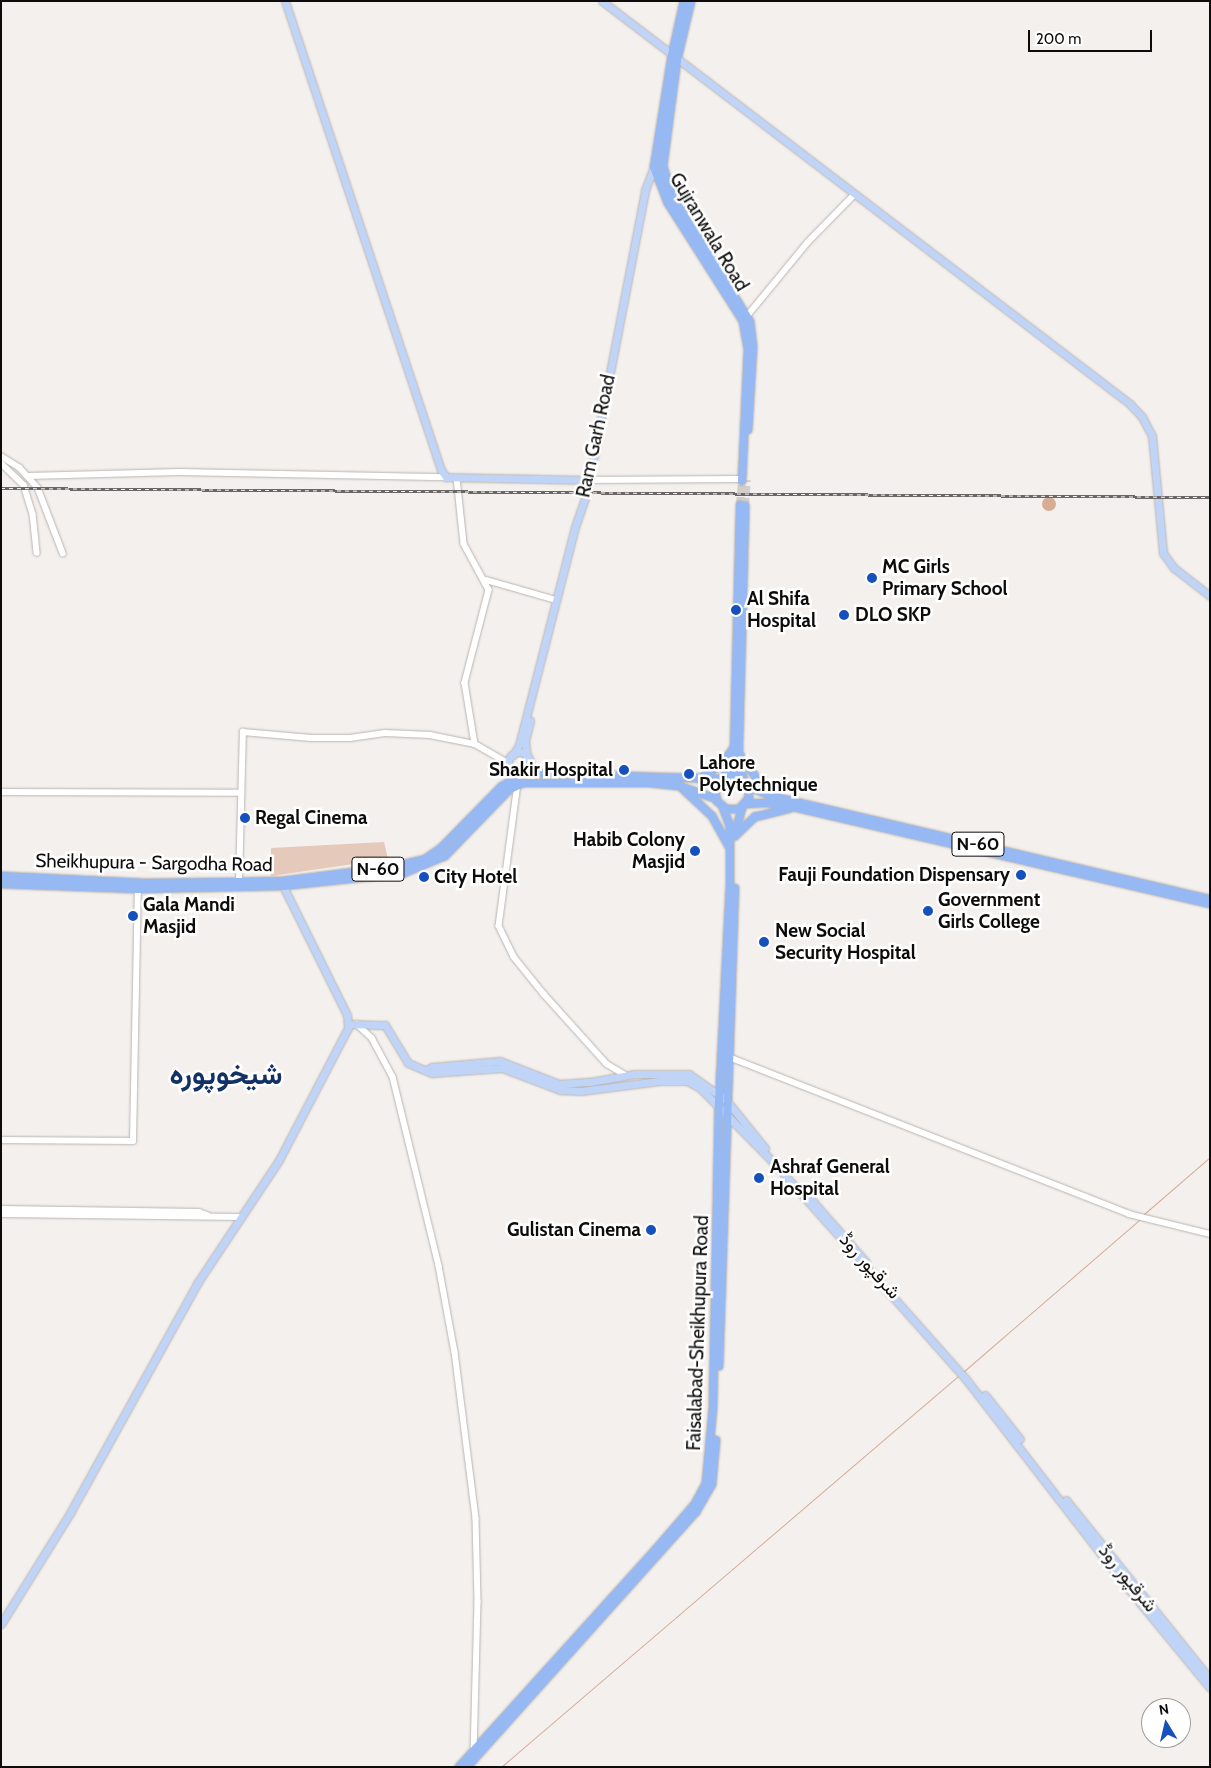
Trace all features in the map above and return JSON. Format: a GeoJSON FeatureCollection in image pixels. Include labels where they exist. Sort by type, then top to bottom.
{"type":"FeatureCollection","features":[{"type":"Feature","properties":{"kind":"highway","name":"Gujranwala Road"},"geometry":{"type":"LineString","coordinates":[[684,1],[654,167],[668,203],[697,241],[748,316],[753,347],[742,480]]}},
{"type":"Feature","properties":{"kind":"highway","name":"Gujranwala Road"},"geometry":{"type":"LineString","coordinates":[[691,1],[674,57],[663,166],[672,195],[739,312],[746,335],[742,480]]}},
{"type":"Feature","properties":{"kind":"highway"},"geometry":{"type":"LineString","coordinates":[[736,751],[750,795],[744,806],[731,810],[723,808],[716,799],[715,788],[723,778],[736,751],[743,505]]}},
{"type":"Feature","properties":{"kind":"highway"},"geometry":{"type":"LineString","coordinates":[[697,780],[722,764],[736,751]]}},
{"type":"Feature","properties":{"kind":"highway"},"geometry":{"type":"LineString","coordinates":[[736,751],[761,784],[794,805]]}},
{"type":"Feature","properties":{"kind":"highway","name":"Sheikhupura - Sargodha Road"},"geometry":{"type":"LineString","coordinates":[[1,876],[145,882],[239,882],[283,881],[404,872],[445,856],[505,795],[523,773],[697,780],[723,778]]}},
{"type":"Feature","properties":{"kind":"highway"},"geometry":{"type":"LineString","coordinates":[[723,778],[736,776],[746,783]]}},
{"type":"Feature","properties":{"kind":"highway"},"geometry":{"type":"LineString","coordinates":[[514,783],[577,782],[679,786],[716,799]]}},
{"type":"Feature","properties":{"kind":"highway","name":"Sheikhupura - Sargodha Road"},"geometry":{"type":"LineString","coordinates":[[1,884],[138,889],[283,886],[394,867],[425,859],[440,849],[503,785],[514,783]]}},
{"type":"Feature","properties":{"kind":"highway","name":"N-60"},"geometry":{"type":"LineString","coordinates":[[746,783],[768,795],[794,805],[1210,904]]}},
{"type":"Feature","properties":{"kind":"highway"},"geometry":{"type":"LineString","coordinates":[[503,785],[505,795]]}},
{"type":"Feature","properties":{"kind":"highway"},"geometry":{"type":"LineString","coordinates":[[679,786],[712,816],[730,852]]}},
{"type":"Feature","properties":{"kind":"highway","name":"N-60"},"geometry":{"type":"LineString","coordinates":[[744,806],[768,803],[794,805],[1210,898]]}},
{"type":"Feature","properties":{"kind":"highway"},"geometry":{"type":"LineString","coordinates":[[735,836],[755,816],[794,805]]}},
{"type":"Feature","properties":{"kind":"highway","name":"Faisalabad-Sheikhupura Road"},"geometry":{"type":"LineString","coordinates":[[459,1767],[701,1505],[713,1477],[726,1117],[730,1057],[735,825],[744,806]]}},
{"type":"Feature","properties":{"kind":"highway","name":"Faisalabad-Sheikhupura Road"},"geometry":{"type":"LineString","coordinates":[[467,1767],[657,1552],[700,1496],[709,1473],[713,1408],[720,1096],[730,852],[730,826],[723,808]]}},
{"type":"Feature","properties":{"kind":"main road"},"geometry":{"type":"LineString","coordinates":[[285,1],[428,423],[435,456],[446,477],[588,480]]}},
{"type":"Feature","properties":{"kind":"main road"},"geometry":{"type":"LineString","coordinates":[[602,1],[1128,403],[1142,416],[1152,436],[1155,454],[1163,553],[1174,568],[1210,596]]}},
{"type":"Feature","properties":{"kind":"main road","name":"Ram Garh Road"},"geometry":{"type":"LineString","coordinates":[[513,755],[519,745],[531,704],[556,600],[587,492],[645,190],[654,167]]}},
{"type":"Feature","properties":{"kind":"main road","name":"Ram Garh Road"},"geometry":{"type":"LineString","coordinates":[[528,757],[525,741],[531,704]]}},
{"type":"Feature","properties":{"kind":"main road"},"geometry":{"type":"LineString","coordinates":[[519,753],[528,757],[529,766],[523,773],[513,772],[508,763],[513,755],[519,753]]}},
{"type":"Feature","properties":{"kind":"main road"},"geometry":{"type":"LineString","coordinates":[[283,886],[353,1024]]}},
{"type":"Feature","properties":{"kind":"main road"},"geometry":{"type":"LineString","coordinates":[[353,1024],[387,1026],[408,1063],[432,1073],[502,1068],[542,1085],[574,1091],[625,1083],[688,1078]]}},
{"type":"Feature","properties":{"kind":"main road"},"geometry":{"type":"LineString","coordinates":[[1,1624],[70,1513],[170,1329],[279,1160],[353,1024]]}},
{"type":"Feature","properties":{"kind":"main road"},"geometry":{"type":"LineString","coordinates":[[426,1070],[432,1067],[500,1061],[559,1084],[590,1082],[625,1075],[688,1078]]}},
{"type":"Feature","properties":{"kind":"main road","name":"شرقپور روڈ"},"geometry":{"type":"LineString","coordinates":[[688,1078],[720,1096],[956,1366]]}},
{"type":"Feature","properties":{"kind":"main road","name":"شرقپور روڈ"},"geometry":{"type":"LineString","coordinates":[[688,1078],[774,1163],[963,1373],[1210,1680]]}},
{"type":"Feature","properties":{"kind":"main road","name":"شرقپور روڈ"},"geometry":{"type":"LineString","coordinates":[[963,1373],[1117,1574],[1210,1688]]}},
{"type":"Feature","properties":{"kind":"street"},"geometry":{"type":"LineString","coordinates":[[748,316],[812,238],[854,195]]}},
{"type":"Feature","properties":{"kind":"street"},"geometry":{"type":"LineString","coordinates":[[1,456],[28,476],[38,488],[63,552]]}},
{"type":"Feature","properties":{"kind":"street"},"geometry":{"type":"LineString","coordinates":[[1,463],[24,485],[34,514],[37,553]]}},
{"type":"Feature","properties":{"kind":"street"},"geometry":{"type":"LineString","coordinates":[[28,476],[188,472],[446,477]]}},
{"type":"Feature","properties":{"kind":"street"},"geometry":{"type":"LineString","coordinates":[[457,478],[464,544],[486,580],[489,601],[465,683],[475,744]]}},
{"type":"Feature","properties":{"kind":"street"},"geometry":{"type":"LineString","coordinates":[[588,480],[742,480]]}},
{"type":"Feature","properties":{"kind":"street"},"geometry":{"type":"LineString","coordinates":[[486,580],[556,600]]}},
{"type":"Feature","properties":{"kind":"street"},"geometry":{"type":"LineString","coordinates":[[239,882],[241,735],[245,731],[350,738],[399,733],[475,744],[508,763]]}},
{"type":"Feature","properties":{"kind":"street"},"geometry":{"type":"LineString","coordinates":[[514,783],[499,926],[514,957],[544,994],[601,1058],[625,1075]]}},
{"type":"Feature","properties":{"kind":"street"},"geometry":{"type":"LineString","coordinates":[[1,792],[241,793]]}},
{"type":"Feature","properties":{"kind":"street"},"geometry":{"type":"LineString","coordinates":[[1,1140],[133,1141],[138,889]]}},
{"type":"Feature","properties":{"kind":"street"},"geometry":{"type":"LineString","coordinates":[[353,1024],[372,1038],[393,1076],[439,1266],[455,1352],[476,1519],[478,1602],[474,1750]]}},
{"type":"Feature","properties":{"kind":"street"},"geometry":{"type":"LineString","coordinates":[[730,1057],[1132,1214],[1210,1234]]}},
{"type":"Feature","properties":{"kind":"street"},"geometry":{"type":"LineString","coordinates":[[1,1209],[199,1212],[207,1215]]}},
{"type":"Feature","properties":{"kind":"street"},"geometry":{"type":"LineString","coordinates":[[1,1214],[207,1215],[241,1217]]}},
{"type":"Feature","properties":{"kind":"shaded area"},"geometry":{"type":"Polygon","coordinates":[[[1049,497],[1054,499],[1056,504],[1054,509],[1049,511],[1044,509],[1042,504],[1044,499],[1049,497]]]}},
{"type":"Feature","properties":{"kind":"shaded area"},"geometry":{"type":"Polygon","coordinates":[[[384,842],[388,859],[271,876],[271,848],[384,842]]]}},
{"type":"Feature","properties":{"kind":"waterway"},"geometry":{"type":"LineString","coordinates":[[1144,1214],[1210,1157]]}},
{"type":"Feature","properties":{"kind":"waterway"},"geometry":{"type":"LineString","coordinates":[[963,1372],[1140,1219]]}},
{"type":"Feature","properties":{"kind":"waterway"},"geometry":{"type":"LineString","coordinates":[[501,1767],[958,1376]]}},
{"type":"Feature","properties":{"kind":"tunnel"},"geometry":{"type":"LineString","coordinates":[[745,506],[747,480]]}},
{"type":"Feature","properties":{"kind":"tunnel"},"geometry":{"type":"LineString","coordinates":[[740,505],[742,482]]}},
{"type":"Feature","properties":{"kind":"railway"},"geometry":{"type":"LineString","coordinates":[[1,488],[1210,497]]}},
{"type":"Feature","properties":{"kind":"place","name":"MC Girls Primary School"},"geometry":{"type":"Point","coordinates":[872,578]}},
{"type":"Feature","properties":{"kind":"place","name":"Al Shifa Hospital"},"geometry":{"type":"Point","coordinates":[736,610]}},
{"type":"Feature","properties":{"kind":"place","name":"DLO SKP"},"geometry":{"type":"Point","coordinates":[844,615]}},
{"type":"Feature","properties":{"kind":"place","name":"Shakir Hospital"},"geometry":{"type":"Point","coordinates":[624,770]}},
{"type":"Feature","properties":{"kind":"place","name":"Lahore Polytechnique"},"geometry":{"type":"Point","coordinates":[689,774]}},
{"type":"Feature","properties":{"kind":"place","name":"Regal Cinema"},"geometry":{"type":"Point","coordinates":[245,818]}},
{"type":"Feature","properties":{"kind":"place","name":"Habib Colony Masjid"},"geometry":{"type":"Point","coordinates":[695,851]}},
{"type":"Feature","properties":{"kind":"place","name":"Fauji Foundation Dispensary"},"geometry":{"type":"Point","coordinates":[1021,875]}},
{"type":"Feature","properties":{"kind":"place","name":"City Hotel"},"geometry":{"type":"Point","coordinates":[424,877]}},
{"type":"Feature","properties":{"kind":"place","name":"Government Girls College"},"geometry":{"type":"Point","coordinates":[928,911]}},
{"type":"Feature","properties":{"kind":"place","name":"Gala Mandi Masjid"},"geometry":{"type":"Point","coordinates":[133,916]}},
{"type":"Feature","properties":{"kind":"place","name":"New Social Security Hospital"},"geometry":{"type":"Point","coordinates":[764,942]}},
{"type":"Feature","properties":{"kind":"place","name":"Ashraf General Hospital"},"geometry":{"type":"Point","coordinates":[759,1178]}},
{"type":"Feature","properties":{"kind":"place","name":"Gulistan Cinema"},"geometry":{"type":"Point","coordinates":[651,1230]}},
{"type":"Feature","properties":{"kind":"district","name":"شیخوپورہ"},"geometry":{"type":"Point","coordinates":[226,1074]}}]}
